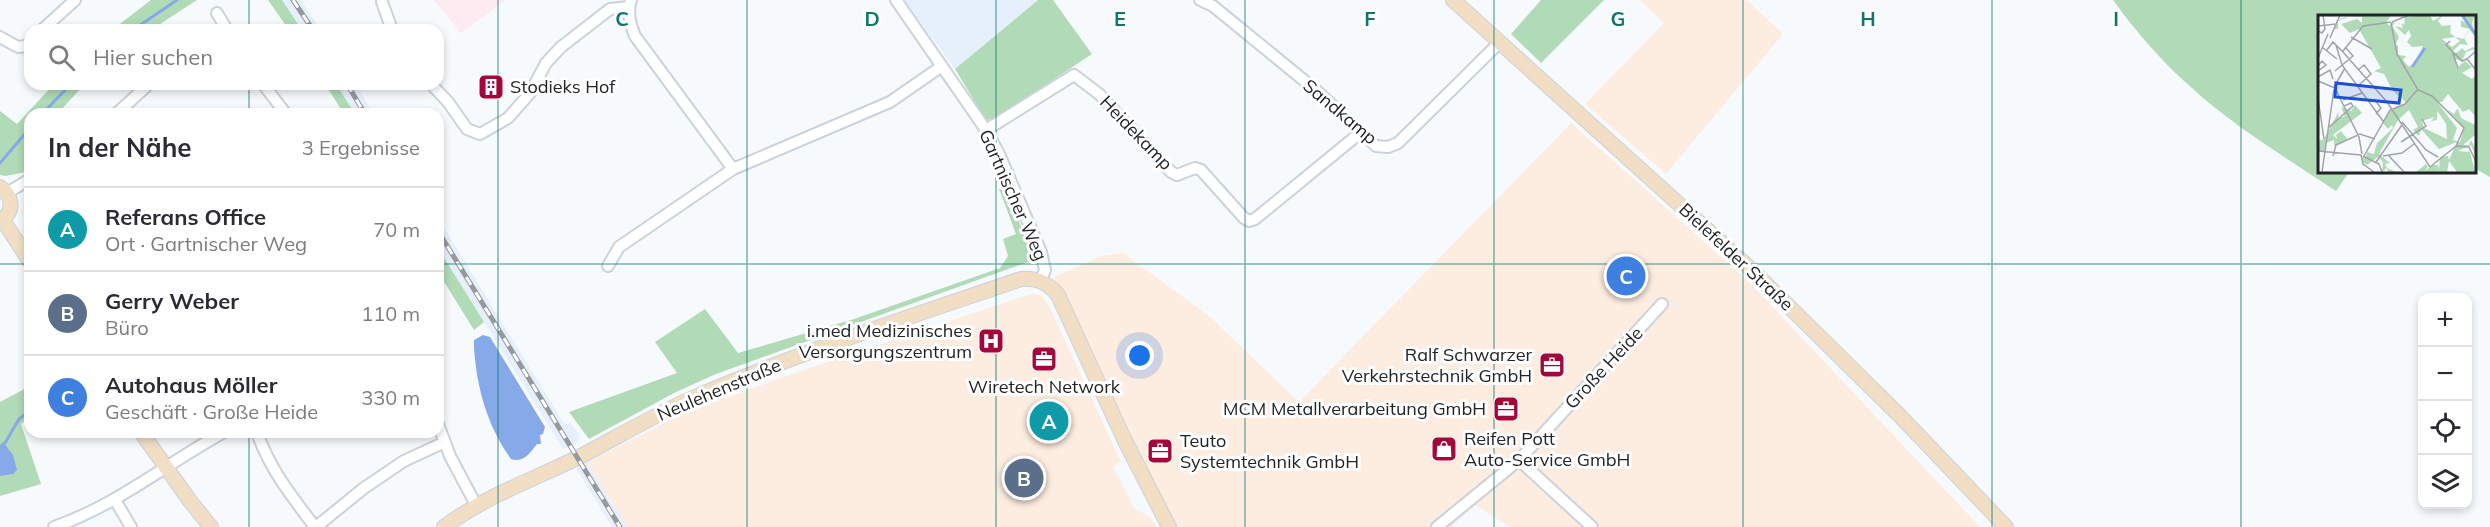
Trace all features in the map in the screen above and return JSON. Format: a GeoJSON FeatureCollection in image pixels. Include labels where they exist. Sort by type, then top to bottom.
{"type":"FeatureCollection","features":[{"type":"Feature","properties":{"kind":"street"},"geometry":{"type":"LineString","coordinates":[[49,24],[75,0]]}},
{"type":"Feature","properties":{"kind":"street","name":"Gartnischer Weg"},"geometry":{"type":"LineString","coordinates":[[896,0],[986,130],[1041,252],[1045,270],[1041,280],[1058,295],[1124,439],[1169,527]]}},
{"type":"Feature","properties":{"kind":"street","name":"Sandkamp"},"geometry":{"type":"LineString","coordinates":[[1200,0],[1213,6],[1317,91],[1376,146],[1388,147],[1398,143],[1500,42]]}},
{"type":"Feature","properties":{"kind":"street","name":"Bielefelder Straße"},"geometry":{"type":"LineString","coordinates":[[1453,0],[1754,272],[1901,417],[2006,527]]}},
{"type":"Feature","properties":{"kind":"street"},"geometry":{"type":"LineString","coordinates":[[382,2],[390,24]]}},
{"type":"Feature","properties":{"kind":"street"},"geometry":{"type":"LineString","coordinates":[[437,90],[467,129],[480,134],[487,131],[508,118],[523,101],[530,93],[546,63],[561,47],[610,9],[630,4],[630,22],[635,36],[733,169]]}},
{"type":"Feature","properties":{"kind":"street"},"geometry":{"type":"LineString","coordinates":[[218,13],[224,24]]}},
{"type":"Feature","properties":{"kind":"street"},"geometry":{"type":"LineString","coordinates":[[0,37],[18,47],[24,46]]}},
{"type":"Feature","properties":{"kind":"street"},"geometry":{"type":"LineString","coordinates":[[609,266],[620,247],[733,169],[890,102],[942,66]]}},
{"type":"Feature","properties":{"kind":"street","name":"Heidekamp"},"geometry":{"type":"LineString","coordinates":[[986,130],[1074,75],[1099,94],[1171,172],[1177,175],[1195,168],[1201,170],[1249,221],[1255,219],[1360,133]]}},
{"type":"Feature","properties":{"kind":"street"},"geometry":{"type":"LineString","coordinates":[[123,108],[142,90]]}},
{"type":"Feature","properties":{"kind":"street"},"geometry":{"type":"LineString","coordinates":[[268,90],[281,108]]}},
{"type":"Feature","properties":{"kind":"street"},"geometry":{"type":"LineString","coordinates":[[24,182],[4,190],[11,198],[11,206],[1,220],[24,253]]}},
{"type":"Feature","properties":{"kind":"street","name":"Neulehenstraße"},"geometry":{"type":"LineString","coordinates":[[444,527],[476,505],[577,458],[693,398],[768,368],[1021,279],[1041,280]]}},
{"type":"Feature","properties":{"kind":"street","name":"Große Heide"},"geometry":{"type":"LineString","coordinates":[[1437,527],[1519,460],[1662,304]]}},
{"type":"Feature","properties":{"kind":"street"},"geometry":{"type":"LineString","coordinates":[[145,438],[211,527]]}},
{"type":"Feature","properties":{"kind":"street"},"geometry":{"type":"LineString","coordinates":[[54,527],[115,500],[214,438]]}},
{"type":"Feature","properties":{"kind":"street"},"geometry":{"type":"LineString","coordinates":[[259,438],[282,483],[315,527],[364,488],[404,461],[445,442]]}},
{"type":"Feature","properties":{"kind":"street"},"geometry":{"type":"LineString","coordinates":[[443,438],[476,505]]}},
{"type":"Feature","properties":{"kind":"street"},"geometry":{"type":"LineString","coordinates":[[1519,460],[1592,527]]}},
{"type":"Feature","properties":{"kind":"street"},"geometry":{"type":"LineString","coordinates":[[115,500],[131,527]]}},
{"type":"Feature","properties":{"kind":"shaded area"},"geometry":{"type":"Polygon","coordinates":[[[282,0],[301,0],[317,24],[298,24],[282,0]]]}},
{"type":"Feature","properties":{"kind":"shaded area"},"geometry":{"type":"Polygon","coordinates":[[[434,0],[506,0],[461,33],[434,0]]]}},
{"type":"Feature","properties":{"kind":"shaded area"},"geometry":{"type":"Polygon","coordinates":[[[904,0],[1038,0],[955,69],[904,0]]]}},
{"type":"Feature","properties":{"kind":"shaded area"},"geometry":{"type":"Polygon","coordinates":[[[1640,0],[1747,0],[1783,34],[1666,174],[1585,104],[1664,23],[1640,0]]]}},
{"type":"Feature","properties":{"kind":"shaded area"},"geometry":{"type":"Polygon","coordinates":[[[340,90],[359,90],[370,108],[351,108],[340,90]]]}},
{"type":"Feature","properties":{"kind":"shaded area"},"geometry":{"type":"Polygon","coordinates":[[[1571,123],[1750,283],[1980,527],[1510,527],[1475,505],[1451,527],[1177,527],[1160,499],[1054,277],[1102,256],[1123,253],[1209,316],[1299,402],[1571,123]]]}},
{"type":"Feature","properties":{"kind":"shaded area"},"geometry":{"type":"Polygon","coordinates":[[[444,228],[565,425],[570,423],[579,434],[578,442],[563,449],[444,258],[444,228]]]}},
{"type":"Feature","properties":{"kind":"shaded area"},"geometry":{"type":"Polygon","coordinates":[[[1034,293],[1043,297],[1050,308],[1121,462],[1113,466],[1134,508],[1150,517],[1157,527],[628,527],[587,462],[678,416],[780,378],[1034,293]]]}},
{"type":"Feature","properties":{"kind":"shaded area"},"geometry":{"type":"Polygon","coordinates":[[[587,462],[628,527],[612,527],[576,468],[587,462]]]}},
{"type":"Feature","properties":{"kind":"green space"},"geometry":{"type":"Polygon","coordinates":[[[151,0],[197,0],[160,24],[120,24],[151,0]]]}},
{"type":"Feature","properties":{"kind":"green space"},"geometry":{"type":"Polygon","coordinates":[[[268,0],[282,0],[298,24],[285,24],[268,0]]]}},
{"type":"Feature","properties":{"kind":"green space"},"geometry":{"type":"Polygon","coordinates":[[[1038,0],[1053,0],[1092,54],[994,119],[986,120],[955,69],[1038,0]]]}},
{"type":"Feature","properties":{"kind":"green space"},"geometry":{"type":"Polygon","coordinates":[[[1541,0],[1604,0],[1541,63],[1511,34],[1541,0]]]}},
{"type":"Feature","properties":{"kind":"green space"},"geometry":{"type":"Polygon","coordinates":[[[2113,0],[2490,0],[2490,177],[2475,169],[2475,15],[2318,15],[2318,172],[2349,172],[2336,191],[2227,117],[2182,79],[2141,35],[2113,0]]]}},
{"type":"Feature","properties":{"kind":"green space"},"geometry":{"type":"Polygon","coordinates":[[[48,90],[79,90],[63,108],[32,108],[48,90]]]}},
{"type":"Feature","properties":{"kind":"green space"},"geometry":{"type":"Polygon","coordinates":[[[329,90],[340,90],[351,108],[340,108],[329,90]]]}},
{"type":"Feature","properties":{"kind":"green space"},"geometry":{"type":"Polygon","coordinates":[[[0,111],[17,124],[24,116],[24,172],[0,175],[0,111]]]}},
{"type":"Feature","properties":{"kind":"green space"},"geometry":{"type":"Polygon","coordinates":[[[999,189],[1006,190],[1033,255],[1032,260],[716,374],[676,392],[589,439],[569,412],[677,373],[655,342],[705,309],[738,353],[854,319],[1000,268],[1008,256],[1003,239],[1016,234],[999,189]]]}},
{"type":"Feature","properties":{"kind":"green space"},"geometry":{"type":"Polygon","coordinates":[[[444,258],[484,322],[474,330],[444,282],[444,258]]]}},
{"type":"Feature","properties":{"kind":"green space"},"geometry":{"type":"Polygon","coordinates":[[[24,389],[24,422],[21,424],[41,484],[0,496],[0,402],[24,389]]]}},
{"type":"Feature","properties":{"kind":"water"},"geometry":{"type":"Polygon","coordinates":[[[483,335],[490,337],[545,427],[543,434],[540,435],[541,444],[537,444],[520,460],[511,459],[496,433],[485,406],[474,348],[474,340],[483,335]]]}},
{"type":"Feature","properties":{"kind":"water"},"geometry":{"type":"Polygon","coordinates":[[[3,442],[13,455],[17,470],[13,474],[0,476],[0,445],[3,442]]]}},
{"type":"Feature","properties":{"kind":"waterway"},"geometry":{"type":"LineString","coordinates":[[142,24],[177,0]]}},
{"type":"Feature","properties":{"kind":"waterway"},"geometry":{"type":"LineString","coordinates":[[48,108],[65,90]]}},
{"type":"Feature","properties":{"kind":"waterway"},"geometry":{"type":"LineString","coordinates":[[0,163],[24,135]]}},
{"type":"Feature","properties":{"kind":"waterway"},"geometry":{"type":"LineString","coordinates":[[5,443],[19,419],[24,415]]}},
{"type":"Feature","properties":{"kind":"railway"},"geometry":{"type":"LineString","coordinates":[[293,0],[309,24]]}},
{"type":"Feature","properties":{"kind":"railway"},"geometry":{"type":"LineString","coordinates":[[351,90],[361,108]]}},
{"type":"Feature","properties":{"kind":"railway"},"geometry":{"type":"LineString","coordinates":[[444,241],[620,527]]}},
{"type":"Feature","properties":{"kind":"place","name":"Stodieks Hof"},"geometry":{"type":"Point","coordinates":[491,87]}},
{"type":"Feature","properties":{"kind":"place","name":"Autohaus Möller"},"geometry":{"type":"Point","coordinates":[1626,276]}},
{"type":"Feature","properties":{"kind":"place","name":"i.med Medizinisches Versorgungszentrum"},"geometry":{"type":"Point","coordinates":[991,341]}},
{"type":"Feature","properties":{"kind":"place","name":"Wiretech Network"},"geometry":{"type":"Point","coordinates":[1044,359]}},
{"type":"Feature","properties":{"kind":"place","name":"Ralf Schwarzer Verkehrstechnik GmbH"},"geometry":{"type":"Point","coordinates":[1552,365]}},
{"type":"Feature","properties":{"kind":"place","name":"MCM Metallverarbeitung GmbH"},"geometry":{"type":"Point","coordinates":[1506,409]}},
{"type":"Feature","properties":{"kind":"place","name":"Referans Office"},"geometry":{"type":"Point","coordinates":[1049,421]}},
{"type":"Feature","properties":{"kind":"place","name":"Reifen Pott Auto-Service GmbH"},"geometry":{"type":"Point","coordinates":[1444,449]}},
{"type":"Feature","properties":{"kind":"place","name":"Teuto Systemtechnik GmbH"},"geometry":{"type":"Point","coordinates":[1160,451]}},
{"type":"Feature","properties":{"kind":"place","name":"Gerry Weber"},"geometry":{"type":"Point","coordinates":[1024,478]}}]}
